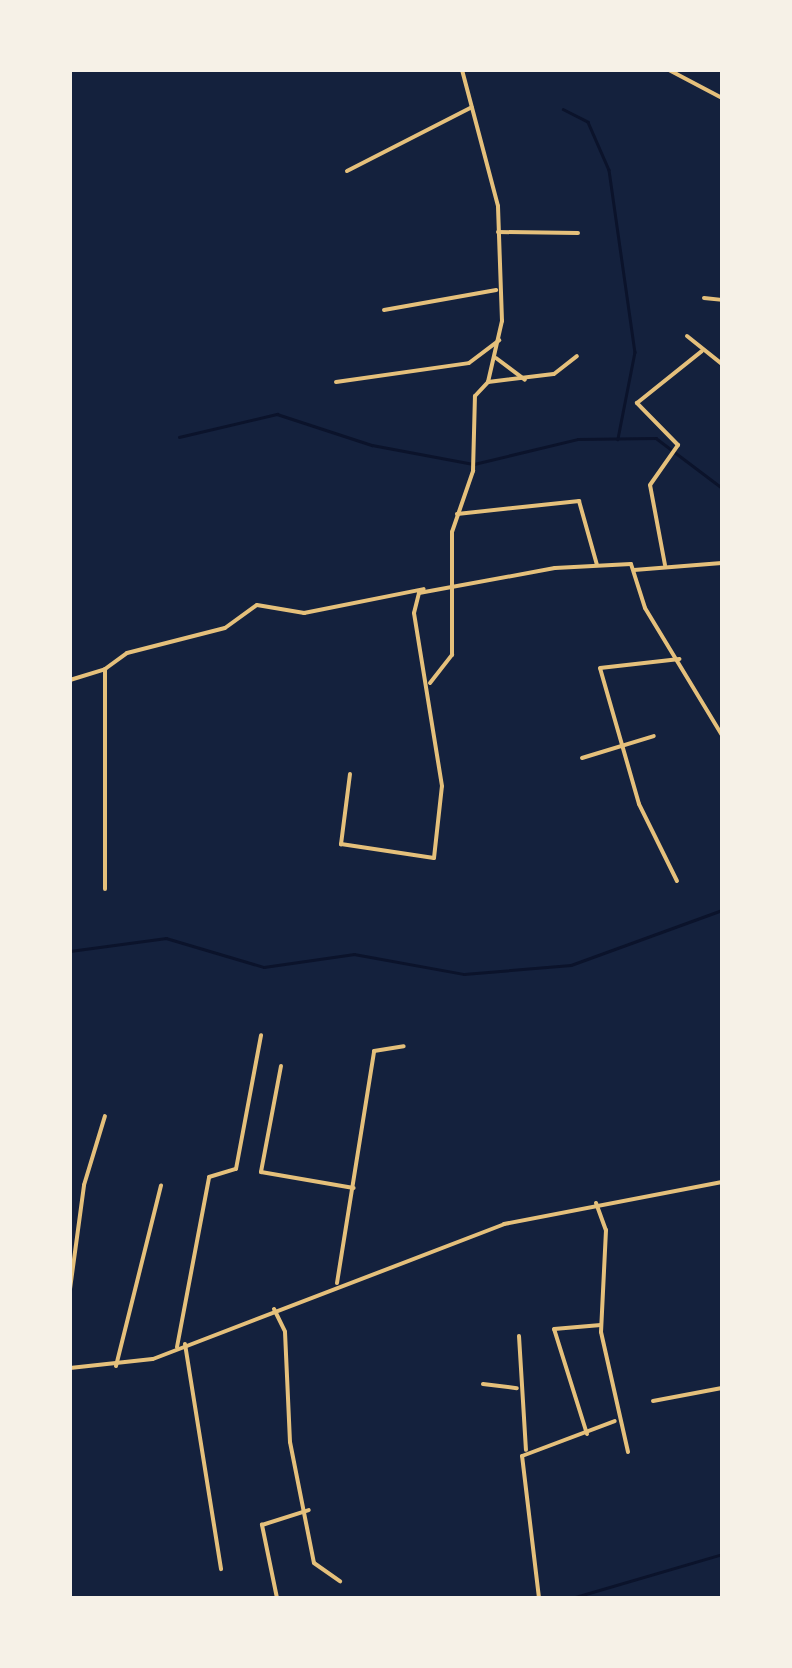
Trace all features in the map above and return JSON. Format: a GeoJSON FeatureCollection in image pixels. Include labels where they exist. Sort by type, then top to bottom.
{"type":"FeatureCollection","features":[{"type":"Feature","properties":{"kind":"street"},"geometry":{"type":"LineString","coordinates":[[430,683],[452,655],[448,584],[457,514],[473,471],[475,396],[488,382],[499,340],[498,232],[462,70]]}},
{"type":"Feature","properties":{"kind":"street"},"geometry":{"type":"LineString","coordinates":[[670,70],[722,98]]}},
{"type":"Feature","properties":{"kind":"street"},"geometry":{"type":"LineString","coordinates":[[347,171],[472,107]]}},
{"type":"Feature","properties":{"kind":"street"},"geometry":{"type":"LineString","coordinates":[[498,232],[578,233]]}},
{"type":"Feature","properties":{"kind":"street"},"geometry":{"type":"LineString","coordinates":[[384,310],[496,290]]}},
{"type":"Feature","properties":{"kind":"street"},"geometry":{"type":"LineString","coordinates":[[704,298],[722,300]]}},
{"type":"Feature","properties":{"kind":"street"},"geometry":{"type":"LineString","coordinates":[[686,336],[722,364]]}},
{"type":"Feature","properties":{"kind":"street"},"geometry":{"type":"LineString","coordinates":[[336,382],[468,363],[499,340]]}},
{"type":"Feature","properties":{"kind":"street"},"geometry":{"type":"LineString","coordinates":[[665,564],[650,486],[678,446],[637,403],[702,351]]}},
{"type":"Feature","properties":{"kind":"street"},"geometry":{"type":"LineString","coordinates":[[488,382],[525,380],[577,356]]}},
{"type":"Feature","properties":{"kind":"street"},"geometry":{"type":"LineString","coordinates":[[496,358],[525,380]]}},
{"type":"Feature","properties":{"kind":"street"},"geometry":{"type":"LineString","coordinates":[[457,514],[579,502],[597,564]]}},
{"type":"Feature","properties":{"kind":"street"},"geometry":{"type":"LineString","coordinates":[[70,680],[105,669],[127,652],[225,628],[257,605],[304,613],[448,584],[597,564],[634,570],[665,564],[721,565]]}},
{"type":"Feature","properties":{"kind":"street"},"geometry":{"type":"LineString","coordinates":[[634,570],[722,735]]}},
{"type":"Feature","properties":{"kind":"street"},"geometry":{"type":"LineString","coordinates":[[350,774],[341,844],[432,858],[442,786],[430,683],[414,612],[424,589]]}},
{"type":"Feature","properties":{"kind":"street"},"geometry":{"type":"LineString","coordinates":[[677,881],[639,804],[600,668],[679,659]]}},
{"type":"Feature","properties":{"kind":"street"},"geometry":{"type":"LineString","coordinates":[[105,669],[105,889]]}},
{"type":"Feature","properties":{"kind":"street"},"geometry":{"type":"LineString","coordinates":[[582,758],[654,736]]}},
{"type":"Feature","properties":{"kind":"street"},"geometry":{"type":"LineString","coordinates":[[177,1348],[210,1177],[236,1169],[260,1035]]}},
{"type":"Feature","properties":{"kind":"street"},"geometry":{"type":"LineString","coordinates":[[337,1282],[374,1051],[404,1046]]}},
{"type":"Feature","properties":{"kind":"street"},"geometry":{"type":"LineString","coordinates":[[281,1066],[262,1172],[354,1188]]}},
{"type":"Feature","properties":{"kind":"street"},"geometry":{"type":"LineString","coordinates":[[70,1290],[84,1185],[105,1116]]}},
{"type":"Feature","properties":{"kind":"street"},"geometry":{"type":"LineString","coordinates":[[70,1368],[116,1366],[177,1348],[337,1282],[596,1203],[722,1182]]}},
{"type":"Feature","properties":{"kind":"street"},"geometry":{"type":"LineString","coordinates":[[116,1366],[128,1291],[161,1186]]}},
{"type":"Feature","properties":{"kind":"street"},"geometry":{"type":"LineString","coordinates":[[596,1203],[606,1230],[601,1325],[616,1418],[628,1452]]}},
{"type":"Feature","properties":{"kind":"street"},"geometry":{"type":"LineString","coordinates":[[274,1309],[285,1332],[294,1472],[308,1510],[314,1563],[340,1580]]}},
{"type":"Feature","properties":{"kind":"street"},"geometry":{"type":"LineString","coordinates":[[587,1434],[554,1329],[601,1325]]}},
{"type":"Feature","properties":{"kind":"street"},"geometry":{"type":"LineString","coordinates":[[518,1336],[526,1366],[517,1388],[526,1450],[522,1492],[539,1598]]}},
{"type":"Feature","properties":{"kind":"street"},"geometry":{"type":"LineString","coordinates":[[184,1344],[221,1569]]}},
{"type":"Feature","properties":{"kind":"street"},"geometry":{"type":"LineString","coordinates":[[483,1384],[517,1388]]}},
{"type":"Feature","properties":{"kind":"street"},"geometry":{"type":"LineString","coordinates":[[654,1401],[722,1388]]}},
{"type":"Feature","properties":{"kind":"street"},"geometry":{"type":"LineString","coordinates":[[526,1450],[587,1434],[616,1418]]}},
{"type":"Feature","properties":{"kind":"street"},"geometry":{"type":"LineString","coordinates":[[277,1598],[262,1525],[308,1510]]}},
{"type":"Feature","properties":{"kind":"waterway"},"geometry":{"type":"LineString","coordinates":[[563,109],[588,122],[609,170],[635,352],[618,439]]}},
{"type":"Feature","properties":{"kind":"waterway"},"geometry":{"type":"LineString","coordinates":[[179,437],[277,414],[372,445],[474,464],[578,439],[656,438],[722,488]]}},
{"type":"Feature","properties":{"kind":"waterway"},"geometry":{"type":"LineString","coordinates":[[70,951],[166,938],[264,967],[354,954],[464,974],[571,965],[722,910]]}},
{"type":"Feature","properties":{"kind":"waterway"},"geometry":{"type":"LineString","coordinates":[[572,1598],[722,1554]]}}]}
